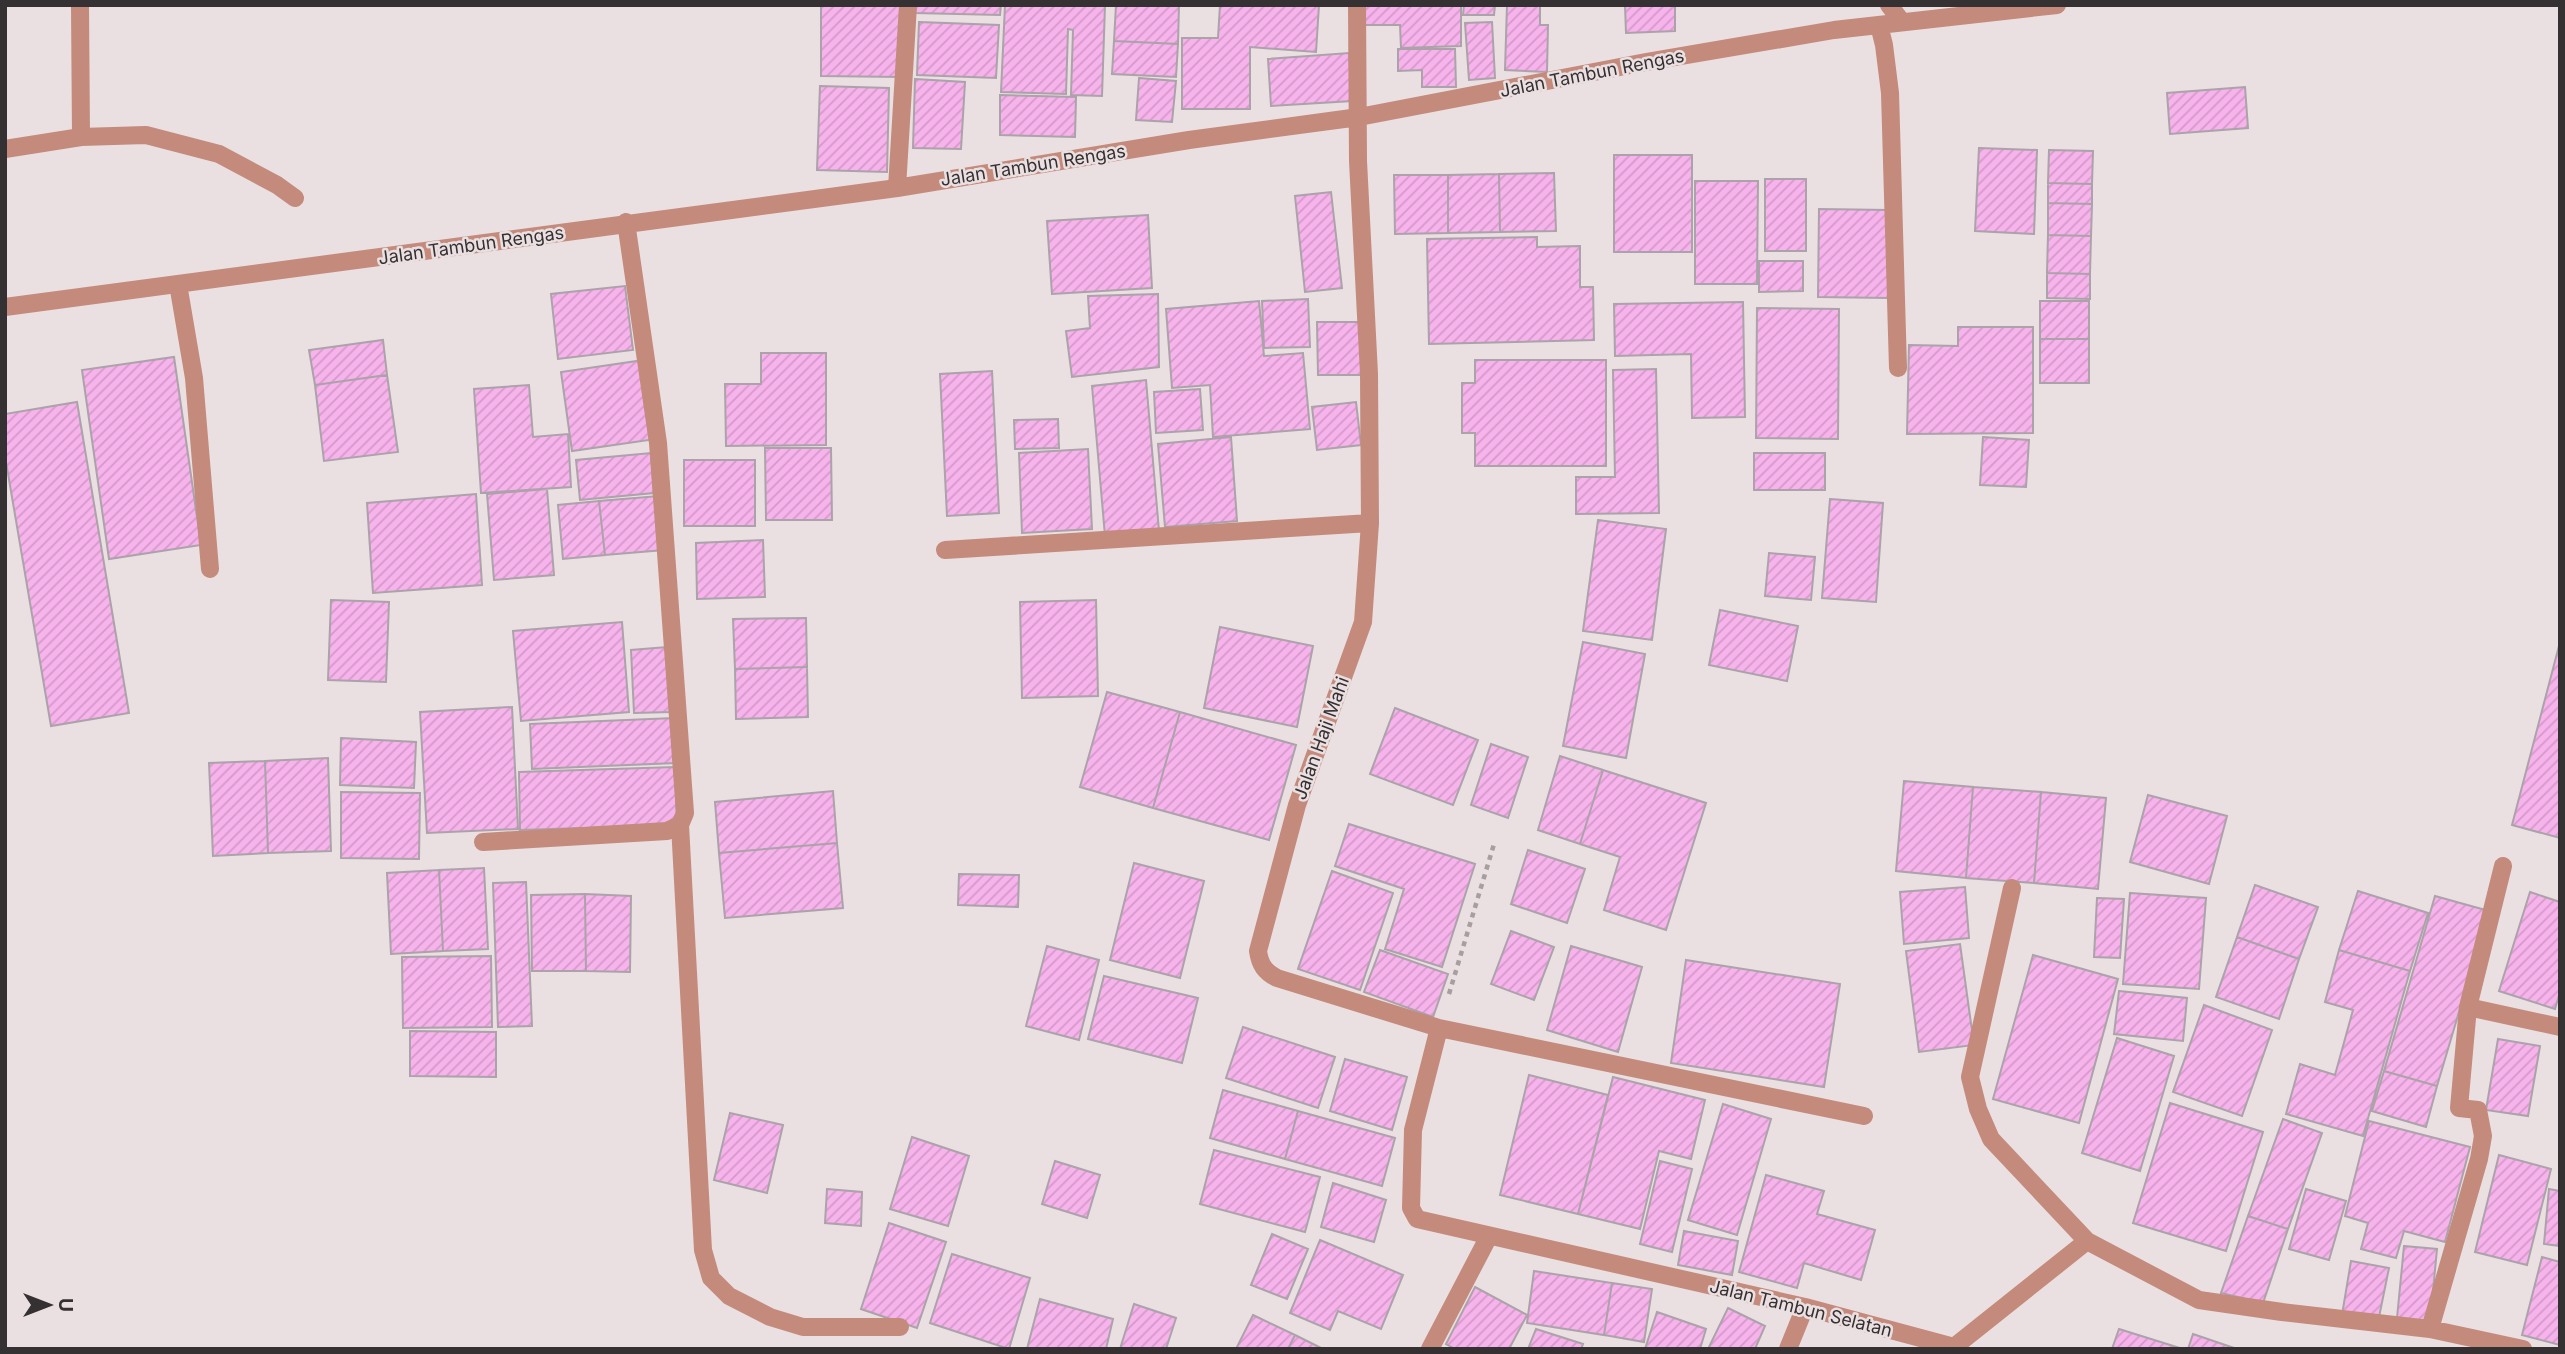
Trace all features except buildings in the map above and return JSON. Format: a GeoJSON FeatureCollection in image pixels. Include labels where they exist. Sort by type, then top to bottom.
{"type":"FeatureCollection","features":[{"type":"Feature","properties":{"kind":"street"},"geometry":{"type":"LineString","coordinates":[[80,5],[81,137]]}},
{"type":"Feature","properties":{"kind":"street"},"geometry":{"type":"LineString","coordinates":[[897,188],[908,5]]}},
{"type":"Feature","properties":{"kind":"street","name":"Jalan Haji Mahi"},"geometry":{"type":"LineString","coordinates":[[1357,5],[1358,161],[1368,374],[1370,523],[1363,622],[1297,805],[1258,951],[1259,960],[1269,974],[1277,978],[1439,1028]]}},
{"type":"Feature","properties":{"kind":"street"},"geometry":{"type":"LineString","coordinates":[[1889,5],[1902,22]]}},
{"type":"Feature","properties":{"kind":"street","name":"Jalan Tambun Rengas"},"geometry":{"type":"LineString","coordinates":[[5,307],[487,243],[627,228],[897,188],[1189,140],[1359,123],[1646,62],[1834,30],[2057,5]]}},
{"type":"Feature","properties":{"kind":"street"},"geometry":{"type":"LineString","coordinates":[[1879,25],[1890,93],[1898,368]]}},
{"type":"Feature","properties":{"kind":"street"},"geometry":{"type":"LineString","coordinates":[[5,149],[81,137],[146,135],[219,154],[277,185],[295,198]]}},
{"type":"Feature","properties":{"kind":"street"},"geometry":{"type":"LineString","coordinates":[[627,228],[658,443],[685,813],[680,825],[703,1250],[711,1278],[729,1296],[770,1317],[803,1327],[900,1327]]}},
{"type":"Feature","properties":{"kind":"street"},"geometry":{"type":"LineString","coordinates":[[178,284],[194,378],[210,569]]}},
{"type":"Feature","properties":{"kind":"street"},"geometry":{"type":"LineString","coordinates":[[945,550],[1370,523]]}},
{"type":"Feature","properties":{"kind":"street"},"geometry":{"type":"LineString","coordinates":[[483,842],[667,831],[680,825]]}},
{"type":"Feature","properties":{"kind":"street"},"geometry":{"type":"LineString","coordinates":[[2430,1329],[2479,1159],[2483,1136],[2478,1110],[2459,1108],[2468,1007],[2503,866]]}},
{"type":"Feature","properties":{"kind":"street"},"geometry":{"type":"LineString","coordinates":[[2012,888],[1970,1077],[1978,1109],[1991,1139],[2088,1241],[2199,1300],[2430,1329],[2446,1341],[2523,1349]]}},
{"type":"Feature","properties":{"kind":"street"},"geometry":{"type":"LineString","coordinates":[[2468,1007],[2560,1027]]}},
{"type":"Feature","properties":{"kind":"street"},"geometry":{"type":"LineString","coordinates":[[1439,1028],[1864,1116]]}},
{"type":"Feature","properties":{"kind":"street","name":"Jalan Tambun Selatan"},"geometry":{"type":"LineString","coordinates":[[1439,1028],[1413,1130],[1411,1208],[1417,1219],[1422,1221],[1805,1307],[1954,1348],[2088,1241]]}},
{"type":"Feature","properties":{"kind":"street"},"geometry":{"type":"LineString","coordinates":[[1430,1349],[1489,1236]]}},
{"type":"Feature","properties":{"kind":"street"},"geometry":{"type":"LineString","coordinates":[[1788,1349],[1805,1307]]}},
{"type":"Feature","properties":{"kind":"path"},"geometry":{"type":"LineString","coordinates":[[1439,1028],[1494,844]]}}]}
